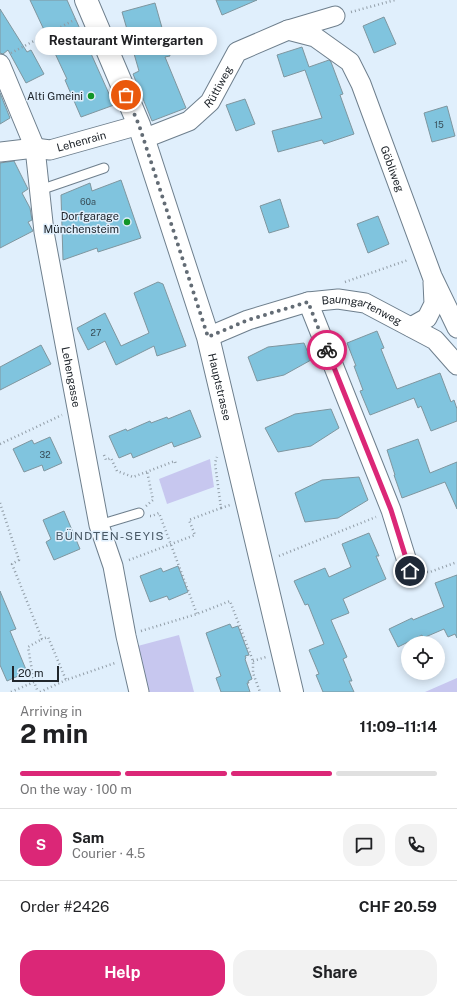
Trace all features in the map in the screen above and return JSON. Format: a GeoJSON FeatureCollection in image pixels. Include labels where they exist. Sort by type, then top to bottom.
{"type":"FeatureCollection","features":[{"type":"Feature","properties":{"kind":"main road","name":"Hauptstrasse"},"geometry":{"type":"LineString","coordinates":[[88,6],[141,132],[208,337],[292,692]]}},
{"type":"Feature","properties":{"kind":"street","name":"Rüttiweg"},"geometry":{"type":"LineString","coordinates":[[141,132],[189,121],[210,102],[237,52],[288,30],[335,16]]}},
{"type":"Feature","properties":{"kind":"street","name":"Göbliweg"},"geometry":{"type":"LineString","coordinates":[[288,30],[315,38],[350,62],[361,84],[432,276],[457,328]]}},
{"type":"Feature","properties":{"kind":"street","name":"Lehengasse"},"geometry":{"type":"LineString","coordinates":[[4,60],[35,148],[44,232],[99,525],[113,566],[126,636],[139,692]]}},
{"type":"Feature","properties":{"kind":"street","name":"Lehenrain"},"geometry":{"type":"LineString","coordinates":[[0,152],[35,148],[50,150],[141,132]]}},
{"type":"Feature","properties":{"kind":"street","name":"Göbliweg"},"geometry":{"type":"LineString","coordinates":[[411,327],[427,318],[434,304],[432,276]]}},
{"type":"Feature","properties":{"kind":"street","name":"Baumgartenweg"},"geometry":{"type":"LineString","coordinates":[[208,337],[248,320],[308,302],[338,298],[365,303],[435,340],[457,365]]}},
{"type":"Feature","properties":{"kind":"street"},"geometry":{"type":"LineString","coordinates":[[308,302],[391,510],[410,571]]}},
{"type":"Feature","properties":{"kind":"lane"},"geometry":{"type":"LineString","coordinates":[[40,190],[104,168]]}},
{"type":"Feature","properties":{"kind":"lane"},"geometry":{"type":"LineString","coordinates":[[99,525],[139,513]]}},
{"type":"Feature","properties":{"kind":"path"},"geometry":{"type":"LineString","coordinates":[[335,16],[395,0]]}},
{"type":"Feature","properties":{"kind":"path"},"geometry":{"type":"LineString","coordinates":[[4,60],[88,6]]}},
{"type":"Feature","properties":{"kind":"path"},"geometry":{"type":"LineString","coordinates":[[343,282],[424,254]]}},
{"type":"Feature","properties":{"kind":"path"},"geometry":{"type":"LineString","coordinates":[[0,444],[77,408]]}},
{"type":"Feature","properties":{"kind":"path"},"geometry":{"type":"LineString","coordinates":[[221,508],[215,463],[217,457],[235,451]]}},
{"type":"Feature","properties":{"kind":"path"},"geometry":{"type":"LineString","coordinates":[[103,452],[106,460],[111,458],[117,471],[133,477],[175,460],[176,466]]}},
{"type":"Feature","properties":{"kind":"path"},"geometry":{"type":"LineString","coordinates":[[147,471],[153,500],[150,501],[139,513],[152,516],[159,513],[172,544],[197,614]]}},
{"type":"Feature","properties":{"kind":"path"},"geometry":{"type":"LineString","coordinates":[[0,503],[19,560],[12,564],[42,639]]}},
{"type":"Feature","properties":{"kind":"path"},"geometry":{"type":"LineString","coordinates":[[113,566],[194,535],[189,520],[230,505]]}},
{"type":"Feature","properties":{"kind":"path"},"geometry":{"type":"LineString","coordinates":[[261,562],[391,510]]}},
{"type":"Feature","properties":{"kind":"path"},"geometry":{"type":"LineString","coordinates":[[410,571],[430,572],[457,562]]}},
{"type":"Feature","properties":{"kind":"path"},"geometry":{"type":"LineString","coordinates":[[126,636],[197,614],[230,601],[253,661],[253,673],[260,692]]}},
{"type":"Feature","properties":{"kind":"path"},"geometry":{"type":"LineString","coordinates":[[66,680],[48,637],[28,647],[34,682],[39,692],[66,680],[132,658]]}},
{"type":"Feature","properties":{"kind":"path"},"geometry":{"type":"LineString","coordinates":[[253,661],[270,656]]}},
{"type":"Feature","properties":{"kind":"path"},"geometry":{"type":"LineString","coordinates":[[11,692],[34,682]]}},
{"type":"Feature","properties":{"kind":"shaded area"},"geometry":{"type":"Polygon","coordinates":[[[210,459],[214,487],[167,504],[159,479],[210,459]]]}},
{"type":"Feature","properties":{"kind":"shaded area"},"geometry":{"type":"Polygon","coordinates":[[[179,635],[194,692],[147,692],[134,647],[179,635]]]}},
{"type":"Feature","properties":{"kind":"shaded area"},"geometry":{"type":"Polygon","coordinates":[[[457,678],[457,692],[425,692],[457,678]]]}},
{"type":"Feature","properties":{"kind":"building"},"geometry":{"type":"Polygon","coordinates":[[[30,0],[67,0],[114,105],[81,117],[65,80],[67,79],[30,0]]]}},
{"type":"Feature","properties":{"kind":"building"},"geometry":{"type":"Polygon","coordinates":[[[216,0],[257,0],[222,15],[216,0]]]}},
{"type":"Feature","properties":{"kind":"building"},"geometry":{"type":"Polygon","coordinates":[[[155,3],[170,56],[165,57],[186,108],[152,121],[133,74],[139,71],[122,12],[155,3]]]}},
{"type":"Feature","properties":{"kind":"building"},"geometry":{"type":"Polygon","coordinates":[[[0,9],[27,52],[31,50],[44,74],[26,83],[8,50],[3,54],[0,53],[0,9]]]}},
{"type":"Feature","properties":{"kind":"building"},"geometry":{"type":"Polygon","coordinates":[[[384,17],[396,44],[374,53],[363,26],[384,17]]]}},
{"type":"Feature","properties":{"kind":"building"},"geometry":{"type":"Polygon","coordinates":[[[302,47],[309,67],[329,60],[331,62],[343,94],[340,95],[354,134],[324,144],[322,140],[278,152],[272,131],[322,118],[305,70],[284,77],[277,55],[302,47]]]}},
{"type":"Feature","properties":{"kind":"building"},"geometry":{"type":"Polygon","coordinates":[[[0,93],[10,118],[0,124],[0,93]]]}},
{"type":"Feature","properties":{"kind":"building"},"geometry":{"type":"Polygon","coordinates":[[[245,99],[255,124],[236,131],[226,105],[245,99]]]}},
{"type":"Feature","properties":{"kind":"building"},"geometry":{"type":"Polygon","coordinates":[[[447,106],[455,136],[432,142],[424,113],[447,106]]]}},
{"type":"Feature","properties":{"kind":"building"},"geometry":{"type":"Polygon","coordinates":[[[14,161],[28,189],[22,193],[30,208],[32,220],[28,222],[33,231],[0,248],[0,163],[14,161]]]}},
{"type":"Feature","properties":{"kind":"building"},"geometry":{"type":"Polygon","coordinates":[[[121,180],[141,238],[98,252],[97,248],[63,260],[61,195],[90,183],[92,191],[121,180]]]}},
{"type":"Feature","properties":{"kind":"building"},"geometry":{"type":"Polygon","coordinates":[[[280,199],[289,227],[269,233],[260,206],[280,199]]]}},
{"type":"Feature","properties":{"kind":"building"},"geometry":{"type":"Polygon","coordinates":[[[378,216],[389,244],[368,253],[357,224],[378,216]]]}},
{"type":"Feature","properties":{"kind":"building"},"geometry":{"type":"Polygon","coordinates":[[[158,282],[163,284],[186,346],[157,356],[154,346],[116,365],[105,341],[88,350],[77,328],[105,313],[121,346],[149,333],[134,293],[158,282]]]}},
{"type":"Feature","properties":{"kind":"building"},"geometry":{"type":"Polygon","coordinates":[[[377,331],[384,348],[381,349],[397,389],[440,373],[451,402],[454,400],[457,409],[457,421],[431,431],[421,406],[418,408],[414,398],[370,415],[360,391],[363,390],[347,343],[377,331]]]}},
{"type":"Feature","properties":{"kind":"building"},"geometry":{"type":"Polygon","coordinates":[[[304,343],[311,360],[284,375],[257,381],[248,357],[268,347],[304,343]]]}},
{"type":"Feature","properties":{"kind":"building"},"geometry":{"type":"Polygon","coordinates":[[[41,345],[51,364],[0,390],[0,367],[41,345]]]}},
{"type":"Feature","properties":{"kind":"building"},"geometry":{"type":"Polygon","coordinates":[[[331,409],[339,428],[311,446],[278,452],[265,428],[295,414],[331,409]]]}},
{"type":"Feature","properties":{"kind":"building"},"geometry":{"type":"Polygon","coordinates":[[[190,410],[201,437],[174,447],[172,442],[133,458],[131,453],[119,458],[109,436],[126,429],[127,431],[150,421],[151,423],[167,417],[168,419],[190,410]]]}},
{"type":"Feature","properties":{"kind":"building"},"geometry":{"type":"Polygon","coordinates":[[[50,437],[62,463],[44,471],[42,465],[24,472],[13,449],[32,440],[34,444],[50,437]]]}},
{"type":"Feature","properties":{"kind":"building"},"geometry":{"type":"Polygon","coordinates":[[[418,439],[430,473],[457,462],[457,509],[445,482],[402,498],[387,450],[418,439]]]}},
{"type":"Feature","properties":{"kind":"building"},"geometry":{"type":"Polygon","coordinates":[[[359,477],[368,500],[338,518],[305,522],[295,493],[322,480],[359,477]]]}},
{"type":"Feature","properties":{"kind":"building"},"geometry":{"type":"Polygon","coordinates":[[[64,511],[80,549],[54,560],[46,542],[51,539],[43,520],[64,511]]]}},
{"type":"Feature","properties":{"kind":"building"},"geometry":{"type":"Polygon","coordinates":[[[369,533],[379,556],[376,556],[386,579],[343,599],[349,613],[331,620],[347,657],[343,659],[352,681],[349,681],[354,692],[323,692],[316,675],[319,674],[309,650],[324,644],[308,604],[305,605],[294,581],[325,568],[329,577],[351,567],[342,544],[369,533]]]}},
{"type":"Feature","properties":{"kind":"building"},"geometry":{"type":"Polygon","coordinates":[[[178,566],[188,592],[169,600],[167,596],[150,602],[140,576],[161,568],[163,572],[178,566]]]}},
{"type":"Feature","properties":{"kind":"building"},"geometry":{"type":"Polygon","coordinates":[[[457,575],[457,638],[455,634],[448,637],[444,629],[428,636],[401,636],[401,646],[398,647],[389,629],[412,618],[413,620],[444,607],[435,583],[457,575]]]}},
{"type":"Feature","properties":{"kind":"building"},"geometry":{"type":"Polygon","coordinates":[[[0,591],[16,629],[10,631],[27,672],[7,681],[0,665],[0,591]]]}},
{"type":"Feature","properties":{"kind":"building"},"geometry":{"type":"Polygon","coordinates":[[[230,624],[232,628],[238,626],[249,655],[245,656],[245,659],[252,679],[248,681],[249,683],[247,683],[250,692],[221,692],[216,678],[221,676],[206,633],[230,624]]]}},
{"type":"Feature","properties":{"kind":"way so far"},"geometry":{"type":"LineString","coordinates":[[126,95],[139,125],[208,337],[248,320],[308,302],[327,350]]}},
{"type":"Feature","properties":{"kind":"place","name":"Restaurant Wintergarten"},"geometry":{"type":"Point","coordinates":[126,95]}},
{"type":"Feature","properties":{"kind":"place","name":"Alti Gmeini"},"geometry":{"type":"Point","coordinates":[91,96]}},
{"type":"Feature","properties":{"kind":"place","name":"Dorfgarage Münchensteim"},"geometry":{"type":"Point","coordinates":[127,222]}},
{"type":"Feature","properties":{"kind":"district","name":"BÜNDTEN-SEYIS"},"geometry":{"type":"Point","coordinates":[110,536]}},
{"type":"Feature","properties":{"kind":"route"},"geometry":{"type":"LineString","coordinates":[[327,350],[391,510],[410,571]]}}]}
